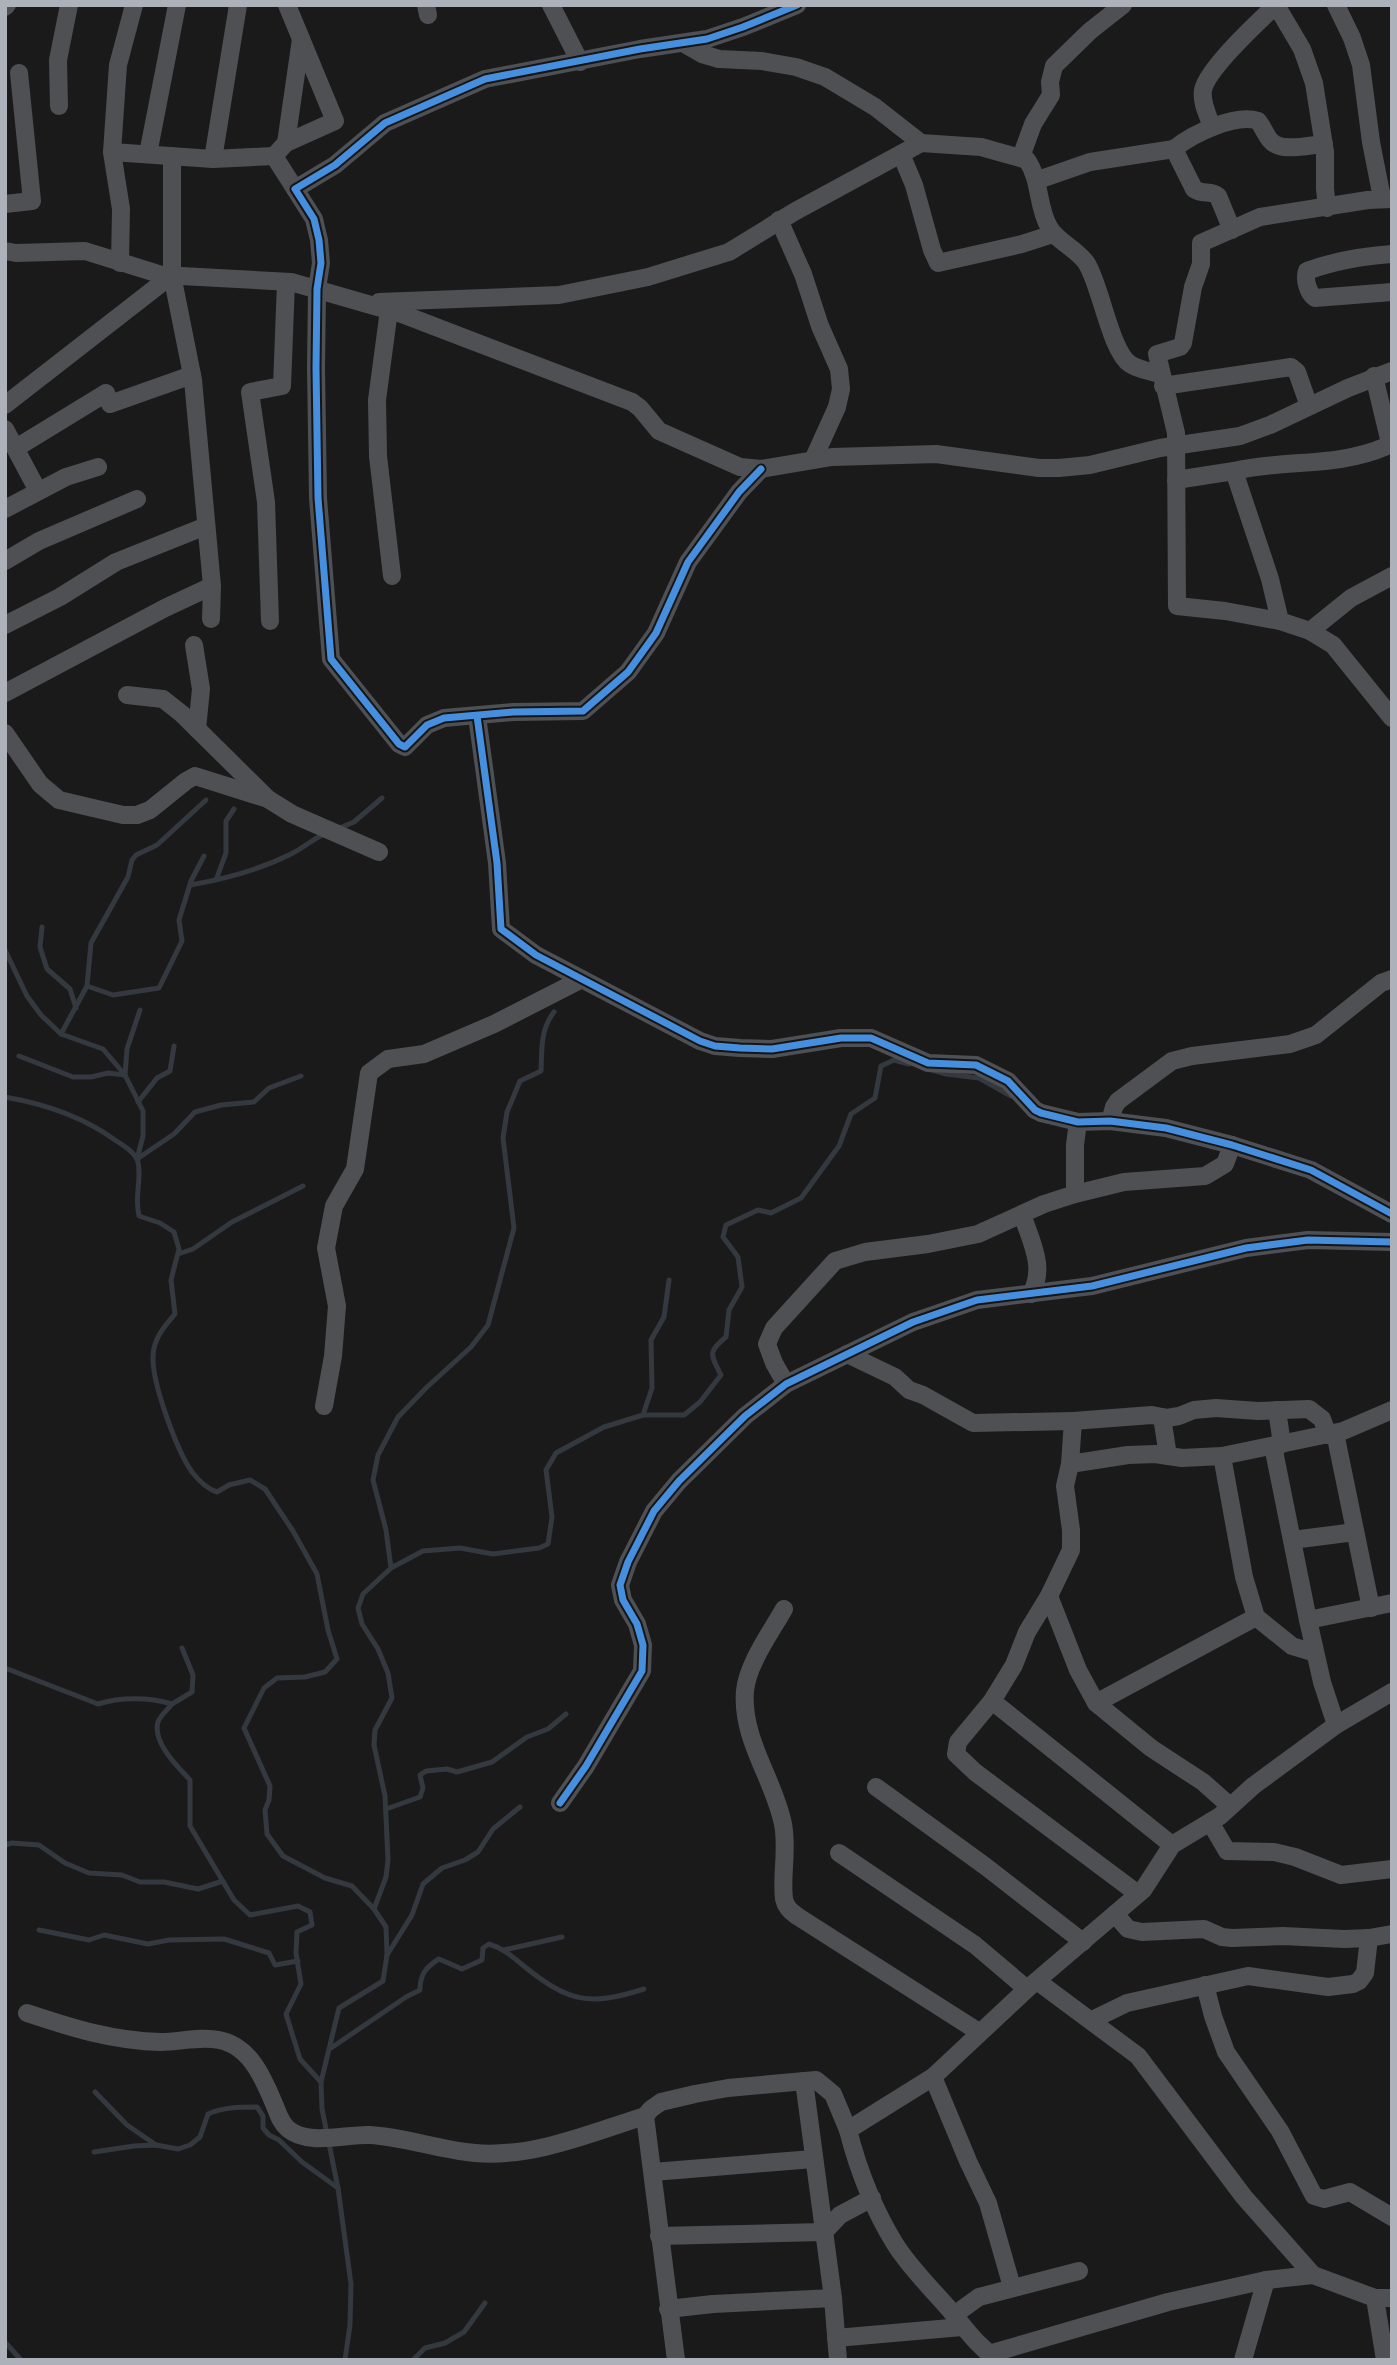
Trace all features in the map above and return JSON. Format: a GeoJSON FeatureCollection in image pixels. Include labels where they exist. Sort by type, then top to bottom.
{"type":"FeatureCollection","features":[{"type":"Feature","properties":{"kind":"street"},"geometry":{"type":"LineString","coordinates":[[59,106],[58,60],[69,5]]}},
{"type":"Feature","properties":{"kind":"street"},"geometry":{"type":"LineString","coordinates":[[120,263],[121,209],[112,152],[118,65],[134,5]]}},
{"type":"Feature","properties":{"kind":"street"},"geometry":{"type":"LineString","coordinates":[[148,154],[177,5]]}},
{"type":"Feature","properties":{"kind":"street"},"geometry":{"type":"LineString","coordinates":[[213,159],[238,5]]}},
{"type":"Feature","properties":{"kind":"street"},"geometry":{"type":"LineString","coordinates":[[112,152],[213,159],[280,149],[335,121],[287,5]]}},
{"type":"Feature","properties":{"kind":"street"},"geometry":{"type":"LineString","coordinates":[[551,5],[580,61]]}},
{"type":"Feature","properties":{"kind":"street"},"geometry":{"type":"LineString","coordinates":[[295,189],[335,165],[385,123],[499,75],[708,39],[797,5]]}},
{"type":"Feature","properties":{"kind":"street"},"geometry":{"type":"LineString","coordinates":[[1021,158],[1031,128],[1051,95],[1050,82],[1054,66],[1124,5]]}},
{"type":"Feature","properties":{"kind":"street"},"geometry":{"type":"LineString","coordinates":[[1212,127],[1203,103],[1204,87],[1209,75],[1245,34],[1276,5],[1301,50],[1314,83],[1324,145],[1327,208]]}},
{"type":"Feature","properties":{"kind":"street"},"geometry":{"type":"LineString","coordinates":[[1336,5],[1361,65],[1368,124],[1387,199],[1260,217],[1200,244],[1201,264],[1193,287],[1185,338],[1180,346],[1157,353],[1174,420],[1177,446],[1177,606],[1280,621],[1310,631],[1340,653],[1392,718]]}},
{"type":"Feature","properties":{"kind":"street"},"geometry":{"type":"LineString","coordinates":[[301,38],[280,149],[295,189],[314,219],[320,240],[316,368],[318,498],[331,660],[399,744],[405,747],[427,725],[444,718],[513,712],[583,711],[628,672],[656,633],[688,562],[739,492],[761,469]]}},
{"type":"Feature","properties":{"kind":"street"},"geometry":{"type":"LineString","coordinates":[[683,43],[702,54],[762,61],[796,68],[824,78],[875,107],[921,144]]}},
{"type":"Feature","properties":{"kind":"street"},"geometry":{"type":"LineString","coordinates":[[5,204],[32,201],[19,73]]}},
{"type":"Feature","properties":{"kind":"street"},"geometry":{"type":"LineString","coordinates":[[1038,180],[1090,162],[1174,149],[1186,139],[1212,127],[1244,118],[1261,123],[1271,142],[1277,145],[1324,145]]}},
{"type":"Feature","properties":{"kind":"street"},"geometry":{"type":"LineString","coordinates":[[361,303],[559,295],[648,277],[729,252],[779,220],[921,144],[981,147],[1021,158],[1029,163],[1038,180],[1045,219],[1053,234],[1087,264],[1121,355],[1130,364],[1162,380],[1291,367],[1297,372],[1309,406]]}},
{"type":"Feature","properties":{"kind":"street"},"geometry":{"type":"LineString","coordinates":[[1174,149],[1196,190],[1218,196],[1232,230]]}},
{"type":"Feature","properties":{"kind":"street"},"geometry":{"type":"LineString","coordinates":[[901,154],[914,185],[934,258],[938,263],[1022,244],[1053,234]]}},
{"type":"Feature","properties":{"kind":"street"},"geometry":{"type":"LineString","coordinates":[[172,156],[172,275],[192,375],[204,482],[212,586],[211,619]]}},
{"type":"Feature","properties":{"kind":"street"},"geometry":{"type":"LineString","coordinates":[[779,220],[839,369],[841,389],[836,407],[813,460]]}},
{"type":"Feature","properties":{"kind":"street"},"geometry":{"type":"LineString","coordinates":[[5,251],[85,251],[120,263],[172,275],[286,282],[317,289],[389,310],[632,402],[659,431],[740,467],[761,469],[813,460],[876,454],[936,454],[1039,468],[1078,467],[1140,452],[1240,436],[1383,374],[1390,442],[1387,446],[1322,462],[1262,466],[1176,480]]}},
{"type":"Feature","properties":{"kind":"street"},"geometry":{"type":"LineString","coordinates":[[1392,254],[1328,265],[1307,271],[1305,276],[1311,295],[1315,298],[1392,292]]}},
{"type":"Feature","properties":{"kind":"street"},"geometry":{"type":"LineString","coordinates":[[5,405],[172,275]]}},
{"type":"Feature","properties":{"kind":"street"},"geometry":{"type":"LineString","coordinates":[[270,621],[266,502],[250,392],[282,386],[286,282]]}},
{"type":"Feature","properties":{"kind":"street"},"geometry":{"type":"LineString","coordinates":[[389,310],[377,400],[379,479],[392,576]]}},
{"type":"Feature","properties":{"kind":"street"},"geometry":{"type":"LineString","coordinates":[[16,448],[106,393],[110,404],[192,375]]}},
{"type":"Feature","properties":{"kind":"street"},"geometry":{"type":"LineString","coordinates":[[5,429],[38,491]]}},
{"type":"Feature","properties":{"kind":"street"},"geometry":{"type":"LineString","coordinates":[[5,509],[66,477],[98,467]]}},
{"type":"Feature","properties":{"kind":"street"},"geometry":{"type":"LineString","coordinates":[[1234,471],[1270,579],[1280,621]]}},
{"type":"Feature","properties":{"kind":"street"},"geometry":{"type":"LineString","coordinates":[[5,561],[50,536],[137,499]]}},
{"type":"Feature","properties":{"kind":"street"},"geometry":{"type":"LineString","coordinates":[[5,625],[60,597],[116,562],[206,526]]}},
{"type":"Feature","properties":{"kind":"street"},"geometry":{"type":"LineString","coordinates":[[1310,631],[1352,598],[1392,576]]}},
{"type":"Feature","properties":{"kind":"street"},"geometry":{"type":"LineString","coordinates":[[5,694],[165,608],[212,586]]}},
{"type":"Feature","properties":{"kind":"street"},"geometry":{"type":"LineString","coordinates":[[194,646],[201,689],[197,729]]}},
{"type":"Feature","properties":{"kind":"street"},"geometry":{"type":"LineString","coordinates":[[127,695],[163,699],[268,799],[292,814],[379,852]]}},
{"type":"Feature","properties":{"kind":"street"},"geometry":{"type":"LineString","coordinates":[[477,716],[496,863],[501,929],[536,955],[700,1041],[715,1046],[772,1048],[841,1038],[871,1038],[928,1063],[976,1065],[1008,1082],[1035,1111],[1078,1122],[1110,1121],[1166,1128],[1233,1145],[1311,1170],[1392,1214]]}},
{"type":"Feature","properties":{"kind":"street"},"geometry":{"type":"LineString","coordinates":[[5,733],[40,784],[59,800],[123,815],[137,815],[157,806],[195,776],[268,799]]}},
{"type":"Feature","properties":{"kind":"street"},"geometry":{"type":"LineString","coordinates":[[324,1406],[333,1356],[337,1306],[326,1248],[334,1206],[355,1169],[369,1073],[388,1059],[424,1054],[494,1024],[582,979]]}},
{"type":"Feature","properties":{"kind":"street"},"geometry":{"type":"LineString","coordinates":[[1110,1121],[1118,1101],[1172,1061],[1290,1044],[1316,1035],[1381,983],[1392,979]]}},
{"type":"Feature","properties":{"kind":"street"},"geometry":{"type":"LineString","coordinates":[[1075,1194],[1078,1122]]}},
{"type":"Feature","properties":{"kind":"street"},"geometry":{"type":"LineString","coordinates":[[786,1384],[767,1344],[774,1328],[835,1261],[865,1252],[978,1234],[1044,1204],[1124,1182],[1205,1176],[1225,1164],[1233,1145]]}},
{"type":"Feature","properties":{"kind":"street"},"geometry":{"type":"LineString","coordinates":[[1022,1214],[1039,1267],[1038,1281],[1031,1294]]}},
{"type":"Feature","properties":{"kind":"street"},"geometry":{"type":"LineString","coordinates":[[560,1803],[586,1766],[642,1671],[643,1644],[623,1600],[620,1585],[628,1562],[654,1511],[679,1481],[745,1416],[786,1384],[913,1322],[978,1300],[1092,1286],[1246,1248],[1308,1240],[1392,1242]]}},
{"type":"Feature","properties":{"kind":"street"},"geometry":{"type":"LineString","coordinates":[[847,1354],[895,1377],[909,1390],[973,1423],[1179,1416],[1194,1410],[1216,1408],[1309,1409],[1322,1419],[1331,1434],[1371,1608]]}},
{"type":"Feature","properties":{"kind":"street"},"geometry":{"type":"LineString","coordinates":[[1276,1410],[1277,1445],[1292,1541],[1315,1653],[1336,1725]]}},
{"type":"Feature","properties":{"kind":"street"},"geometry":{"type":"LineString","coordinates":[[1070,1464],[1128,1455],[1222,1456],[1331,1434],[1392,1410]]}},
{"type":"Feature","properties":{"kind":"street"},"geometry":{"type":"LineString","coordinates":[[1162,1417],[1168,1457]]}},
{"type":"Feature","properties":{"kind":"street"},"geometry":{"type":"LineString","coordinates":[[1073,1421],[1070,1464],[1065,1486],[1072,1530],[1071,1550],[1049,1596],[1027,1632],[1014,1665],[992,1701],[958,1742],[956,1754],[975,1772],[1138,1894]]}},
{"type":"Feature","properties":{"kind":"street"},"geometry":{"type":"LineString","coordinates":[[1222,1456],[1244,1577],[1256,1616],[1292,1646],[1315,1653]]}},
{"type":"Feature","properties":{"kind":"street"},"geometry":{"type":"LineString","coordinates":[[1292,1541],[1355,1532]]}},
{"type":"Feature","properties":{"kind":"street"},"geometry":{"type":"LineString","coordinates":[[1049,1596],[1078,1670],[1096,1703],[1151,1748],[1203,1782],[1230,1806]]}},
{"type":"Feature","properties":{"kind":"street"},"geometry":{"type":"LineString","coordinates":[[1308,1620],[1392,1603]]}},
{"type":"Feature","properties":{"kind":"street"},"geometry":{"type":"LineString","coordinates":[[784,1609],[749,1671],[745,1689],[745,1710],[755,1753],[783,1825],[786,1851],[784,1901],[788,1909],[797,1916],[979,2032]]}},
{"type":"Feature","properties":{"kind":"street"},"geometry":{"type":"LineString","coordinates":[[1096,1703],[1256,1616]]}},
{"type":"Feature","properties":{"kind":"street"},"geometry":{"type":"LineString","coordinates":[[848,2130],[933,2077],[979,2032],[1138,1894],[1148,1884],[1172,1845],[1210,1822],[1280,1765],[1336,1725],[1392,1692]]}},
{"type":"Feature","properties":{"kind":"street"},"geometry":{"type":"LineString","coordinates":[[992,1701],[1172,1845]]}},
{"type":"Feature","properties":{"kind":"street"},"geometry":{"type":"LineString","coordinates":[[876,1787],[1083,1942]]}},
{"type":"Feature","properties":{"kind":"street"},"geometry":{"type":"LineString","coordinates":[[1210,1822],[1227,1851],[1274,1852],[1341,1875],[1392,1869]]}},
{"type":"Feature","properties":{"kind":"street"},"geometry":{"type":"LineString","coordinates":[[839,1853],[1032,1985],[1092,2020],[1138,2056],[1244,2197],[1313,2275]]}},
{"type":"Feature","properties":{"kind":"street"},"geometry":{"type":"LineString","coordinates":[[1115,1914],[1128,1929],[1142,1932],[1204,1929],[1222,1937],[1232,1938],[1369,1938],[1392,1934]]}},
{"type":"Feature","properties":{"kind":"street"},"geometry":{"type":"LineString","coordinates":[[1092,2020],[1127,2003],[1248,1976],[1328,1987],[1353,1984],[1365,1973],[1369,1938]]}},
{"type":"Feature","properties":{"kind":"street"},"geometry":{"type":"LineString","coordinates":[[1205,1985],[1226,2052],[1280,2131],[1314,2196],[1324,2199],[1350,2192],[1392,2217]]}},
{"type":"Feature","properties":{"kind":"street"},"geometry":{"type":"LineString","coordinates":[[27,2013],[83,2032],[117,2038],[161,2042],[220,2040],[240,2049],[255,2065],[286,2128],[299,2137],[374,2136],[477,2154],[517,2151],[562,2142],[645,2116],[661,2102],[695,2094],[728,2088],[816,2080],[828,2088],[839,2104],[872,2197],[896,2245],[958,2321],[993,2357],[1168,2302],[1266,2280],[1313,2275],[1383,2298],[1385,2360]]}},
{"type":"Feature","properties":{"kind":"street"},"geometry":{"type":"LineString","coordinates":[[933,2077],[988,2203],[1012,2287]]}},
{"type":"Feature","properties":{"kind":"street"},"geometry":{"type":"LineString","coordinates":[[804,2081],[838,2360]]}},
{"type":"Feature","properties":{"kind":"street"},"geometry":{"type":"LineString","coordinates":[[645,2116],[676,2360]]}},
{"type":"Feature","properties":{"kind":"street"},"geometry":{"type":"LineString","coordinates":[[653,2172],[813,2159]]}},
{"type":"Feature","properties":{"kind":"street"},"geometry":{"type":"LineString","coordinates":[[659,2236],[824,2232],[840,2215],[872,2197]]}},
{"type":"Feature","properties":{"kind":"street"},"geometry":{"type":"LineString","coordinates":[[836,2338],[958,2321],[979,2297],[1079,2271]]}},
{"type":"Feature","properties":{"kind":"street"},"geometry":{"type":"LineString","coordinates":[[1243,2360],[1266,2280]]}},
{"type":"Feature","properties":{"kind":"street"},"geometry":{"type":"LineString","coordinates":[[668,2309],[832,2298]]}},
{"type":"Feature","properties":{"kind":"waterway"},"geometry":{"type":"LineString","coordinates":[[337,829],[354,822],[382,798]]}},
{"type":"Feature","properties":{"kind":"waterway"},"geometry":{"type":"LineString","coordinates":[[87,986],[91,943],[128,877],[132,860],[136,855],[157,845],[206,800]]}},
{"type":"Feature","properties":{"kind":"waterway"},"geometry":{"type":"LineString","coordinates":[[216,880],[226,853],[226,821],[234,809]]}},
{"type":"Feature","properties":{"kind":"waterway"},"geometry":{"type":"LineString","coordinates":[[190,885],[267,865],[324,834]]}},
{"type":"Feature","properties":{"kind":"waterway"},"geometry":{"type":"LineString","coordinates":[[61,1034],[87,986],[113,995],[159,988],[182,941],[179,920],[191,881],[204,856]]}},
{"type":"Feature","properties":{"kind":"waterway"},"geometry":{"type":"LineString","coordinates":[[42,927],[40,947],[47,969],[70,989],[76,1008]]}},
{"type":"Feature","properties":{"kind":"waterway"},"geometry":{"type":"LineString","coordinates":[[5,950],[27,996],[41,1015],[61,1034],[103,1049],[125,1075],[143,1111],[143,1136],[137,1159]]}},
{"type":"Feature","properties":{"kind":"waterway"},"geometry":{"type":"LineString","coordinates":[[19,1056],[73,1077],[108,1073],[125,1075],[127,1049],[140,1010]]}},
{"type":"Feature","properties":{"kind":"waterway"},"geometry":{"type":"LineString","coordinates":[[391,1568],[386,1530],[373,1480],[378,1455],[398,1417],[471,1347],[488,1325],[514,1228],[503,1138],[507,1112],[520,1081],[541,1071],[544,1033],[554,1012]]}},
{"type":"Feature","properties":{"kind":"waterway"},"geometry":{"type":"LineString","coordinates":[[138,1102],[157,1078],[170,1071],[174,1046]]}},
{"type":"Feature","properties":{"kind":"waterway"},"geometry":{"type":"LineString","coordinates":[[374,1909],[386,1877],[388,1860],[385,1796],[374,1745],[375,1730],[392,1698],[388,1673],[378,1649],[362,1624],[358,1608],[363,1594],[391,1568],[423,1551],[460,1548],[493,1554],[539,1548],[548,1544],[552,1517],[546,1470],[556,1453],[604,1427],[643,1415],[684,1415],[700,1402],[721,1375],[713,1358],[713,1350],[726,1337],[729,1310],[742,1287],[738,1257],[723,1237],[726,1225],[758,1210],[771,1213],[801,1198],[839,1146],[851,1114],[875,1098],[881,1066],[894,1060],[909,1064]]}},
{"type":"Feature","properties":{"kind":"waterway"},"geometry":{"type":"LineString","coordinates":[[932,1070],[979,1078],[1011,1096]]}},
{"type":"Feature","properties":{"kind":"waterway"},"geometry":{"type":"LineString","coordinates":[[137,1159],[174,1134],[195,1112],[221,1105],[254,1102],[269,1088],[301,1076]]}},
{"type":"Feature","properties":{"kind":"waterway"},"geometry":{"type":"LineString","coordinates":[[5,1097],[49,1107],[76,1118],[102,1132],[134,1155],[139,1169],[139,1216],[160,1223],[174,1232],[179,1249],[171,1280],[175,1314],[157,1339],[153,1351],[161,1399],[179,1449],[195,1475],[213,1491],[250,1480],[265,1489],[317,1574],[328,1630],[337,1659],[325,1672],[305,1677],[277,1678],[264,1688],[244,1728],[270,1786],[265,1810],[267,1834],[283,1856],[325,1878],[352,1886],[374,1909],[386,1927],[387,1955],[383,1981],[339,2008],[321,2082],[322,2109],[338,2188],[351,2284],[350,2325],[345,2360]]}},
{"type":"Feature","properties":{"kind":"waterway"},"geometry":{"type":"LineString","coordinates":[[178,1254],[193,1249],[232,1222],[303,1186]]}},
{"type":"Feature","properties":{"kind":"waterway"},"geometry":{"type":"LineString","coordinates":[[643,1415],[652,1388],[651,1340],[664,1317],[669,1280]]}},
{"type":"Feature","properties":{"kind":"waterway"},"geometry":{"type":"LineString","coordinates":[[172,1704],[192,1692],[193,1675],[182,1648]]}},
{"type":"Feature","properties":{"kind":"waterway"},"geometry":{"type":"LineString","coordinates":[[5,1668],[98,1704],[135,1699],[172,1704],[158,1722],[159,1738],[167,1754],[190,1780],[190,1826],[234,1900],[250,1915],[298,1906],[310,1912],[312,1925],[297,1932],[296,1953],[301,1984],[286,2014],[300,2059],[321,2082]]}},
{"type":"Feature","properties":{"kind":"waterway"},"geometry":{"type":"LineString","coordinates":[[386,1809],[420,1797],[423,1788],[420,1775],[426,1771],[447,1769],[457,1772],[492,1762],[527,1737],[548,1729],[566,1714]]}},
{"type":"Feature","properties":{"kind":"waterway"},"geometry":{"type":"LineString","coordinates":[[387,1955],[412,1915],[423,1884],[442,1868],[478,1852],[493,1829],[520,1807]]}},
{"type":"Feature","properties":{"kind":"waterway"},"geometry":{"type":"LineString","coordinates":[[5,1845],[39,1845],[65,1863],[89,1873],[122,1875],[140,1882],[164,1882],[198,1889],[223,1881]]}},
{"type":"Feature","properties":{"kind":"waterway"},"geometry":{"type":"LineString","coordinates":[[39,1930],[89,1940],[104,1935],[148,1944],[169,1940],[224,1939],[269,1953],[275,1965],[298,1961]]}},
{"type":"Feature","properties":{"kind":"waterway"},"geometry":{"type":"LineString","coordinates":[[504,1950],[562,1937]]}},
{"type":"Feature","properties":{"kind":"waterway"},"geometry":{"type":"LineString","coordinates":[[331,2048],[420,1990],[423,1975],[434,1962],[439,1959],[462,1969],[482,1960],[483,1948],[489,1944],[503,1950],[555,1988],[581,1998],[609,1998],[644,1989]]}},
{"type":"Feature","properties":{"kind":"waterway"},"geometry":{"type":"LineString","coordinates":[[95,2092],[127,2125],[156,2145]]}},
{"type":"Feature","properties":{"kind":"waterway"},"geometry":{"type":"LineString","coordinates":[[94,2152],[156,2145],[178,2149],[190,2145],[200,2137],[208,2114],[238,2107],[257,2107],[263,2116],[263,2128],[269,2135],[279,2140],[302,2162],[338,2188]]}},
{"type":"Feature","properties":{"kind":"waterway"},"geometry":{"type":"LineString","coordinates":[[413,2360],[425,2348],[445,2343],[464,2332],[485,2303]]}},
{"type":"Feature","properties":{"kind":"waterway"},"geometry":{"type":"LineString","coordinates":[[5,2342],[21,2360]]}},
{"type":"Feature","properties":{"kind":"cycle path"},"geometry":{"type":"LineString","coordinates":[[761,469],[739,492],[688,562],[656,633],[628,672],[583,711],[513,712],[444,718],[427,725],[405,747],[399,744],[331,659],[318,498],[317,289],[321,263],[314,219],[295,189],[335,165],[385,123],[485,79],[707,39],[797,5]]}},
{"type":"Feature","properties":{"kind":"cycle path"},"geometry":{"type":"LineString","coordinates":[[477,716],[497,863],[501,929],[536,955],[700,1041],[715,1046],[772,1049],[841,1038],[871,1038],[928,1063],[976,1065],[1008,1081],[1041,1113],[1078,1122],[1110,1121],[1166,1128],[1232,1145],[1311,1170],[1392,1214]]}},
{"type":"Feature","properties":{"kind":"cycle path"},"geometry":{"type":"LineString","coordinates":[[560,1803],[586,1766],[642,1671],[643,1645],[637,1624],[623,1600],[620,1585],[628,1562],[654,1511],[679,1481],[745,1416],[786,1384],[913,1322],[977,1300],[1092,1286],[1246,1248],[1308,1240],[1392,1242]]}}]}
